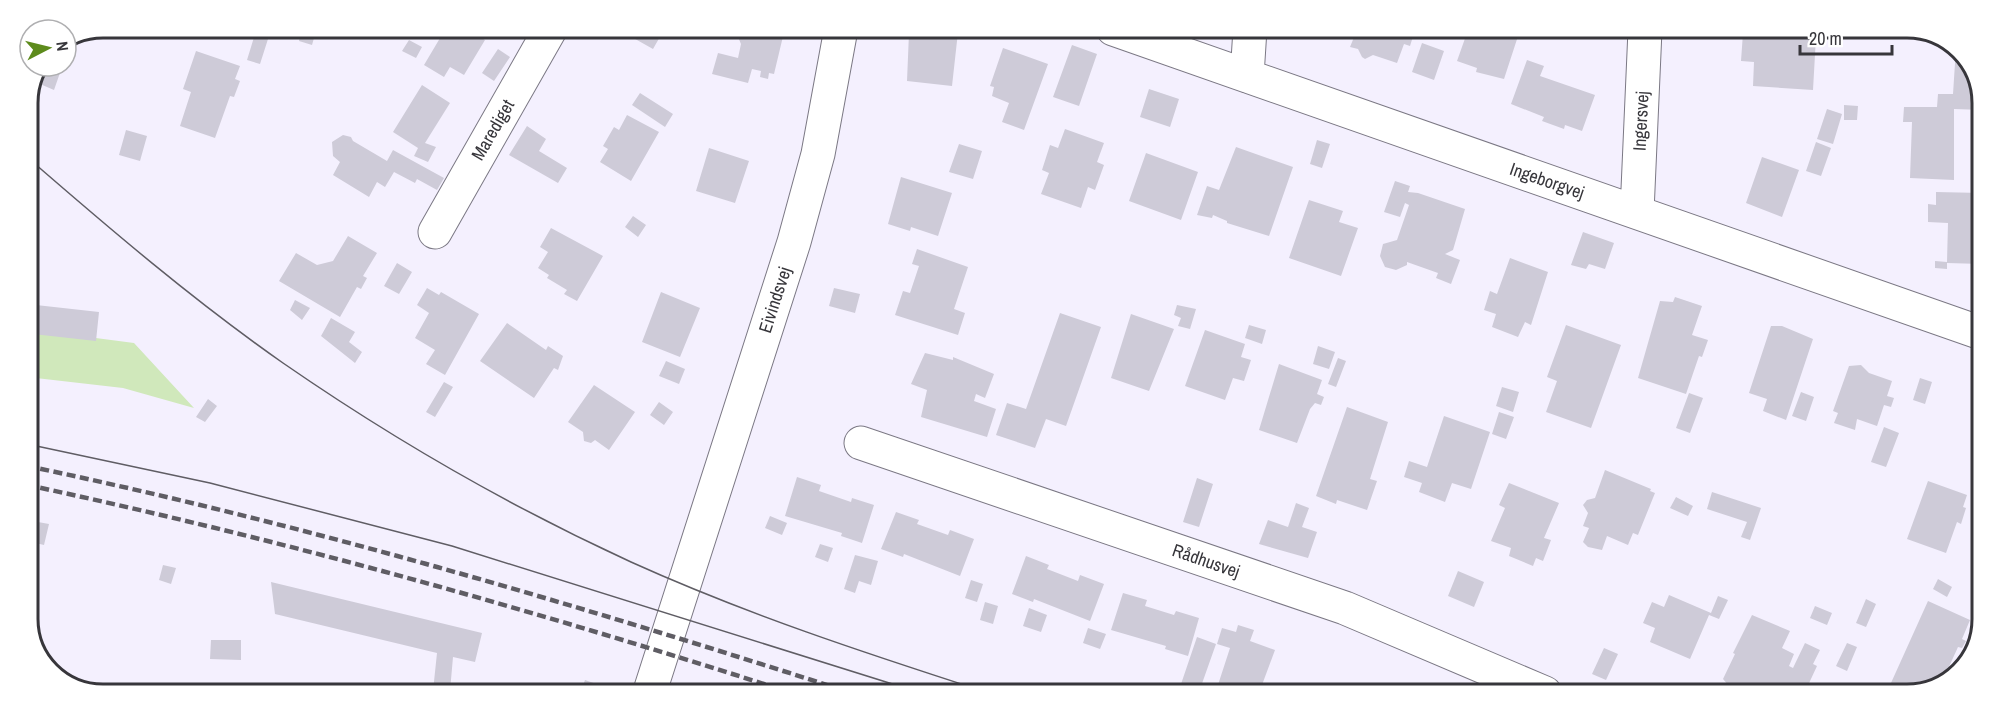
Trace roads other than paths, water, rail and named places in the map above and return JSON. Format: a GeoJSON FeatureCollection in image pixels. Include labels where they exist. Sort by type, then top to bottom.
{"type":"FeatureCollection","features":[{"type":"Feature","properties":{"kind":"street","name":"Marediget"},"geometry":{"type":"LineString","coordinates":[[435,232],[546,37]]}},
{"type":"Feature","properties":{"kind":"street","name":"Eivindsvej"},"geometry":{"type":"LineString","coordinates":[[652,684],[794,242],[818,154],[839,37]]}},
{"type":"Feature","properties":{"kind":"street","name":"Ingeborgvej"},"geometry":{"type":"LineString","coordinates":[[1136,37],[1972,330]]}},
{"type":"Feature","properties":{"kind":"street"},"geometry":{"type":"LineString","coordinates":[[1247,76],[1249,37]]}},
{"type":"Feature","properties":{"kind":"street","name":"Ingersvej"},"geometry":{"type":"LineString","coordinates":[[1637,212],[1645,37]]}},
{"type":"Feature","properties":{"kind":"street","name":"Rådhusvej"},"geometry":{"type":"LineString","coordinates":[[861,443],[1345,608],[1524,684]]}},
{"type":"Feature","properties":{"kind":"tram line"},"geometry":{"type":"LineString","coordinates":[[37,166],[152,263],[250,339],[325,391],[452,470],[541,518],[674,581],[762,616],[962,684]]}},
{"type":"Feature","properties":{"kind":"tram line"},"geometry":{"type":"LineString","coordinates":[[38,446],[210,483],[452,546],[892,684]]}},
{"type":"Feature","properties":{"kind":"railway"},"geometry":{"type":"LineString","coordinates":[[38,468],[235,514],[441,568],[824,684]]}},
{"type":"Feature","properties":{"kind":"railway"},"geometry":{"type":"LineString","coordinates":[[38,487],[315,553],[505,605],[764,684]]}}]}
